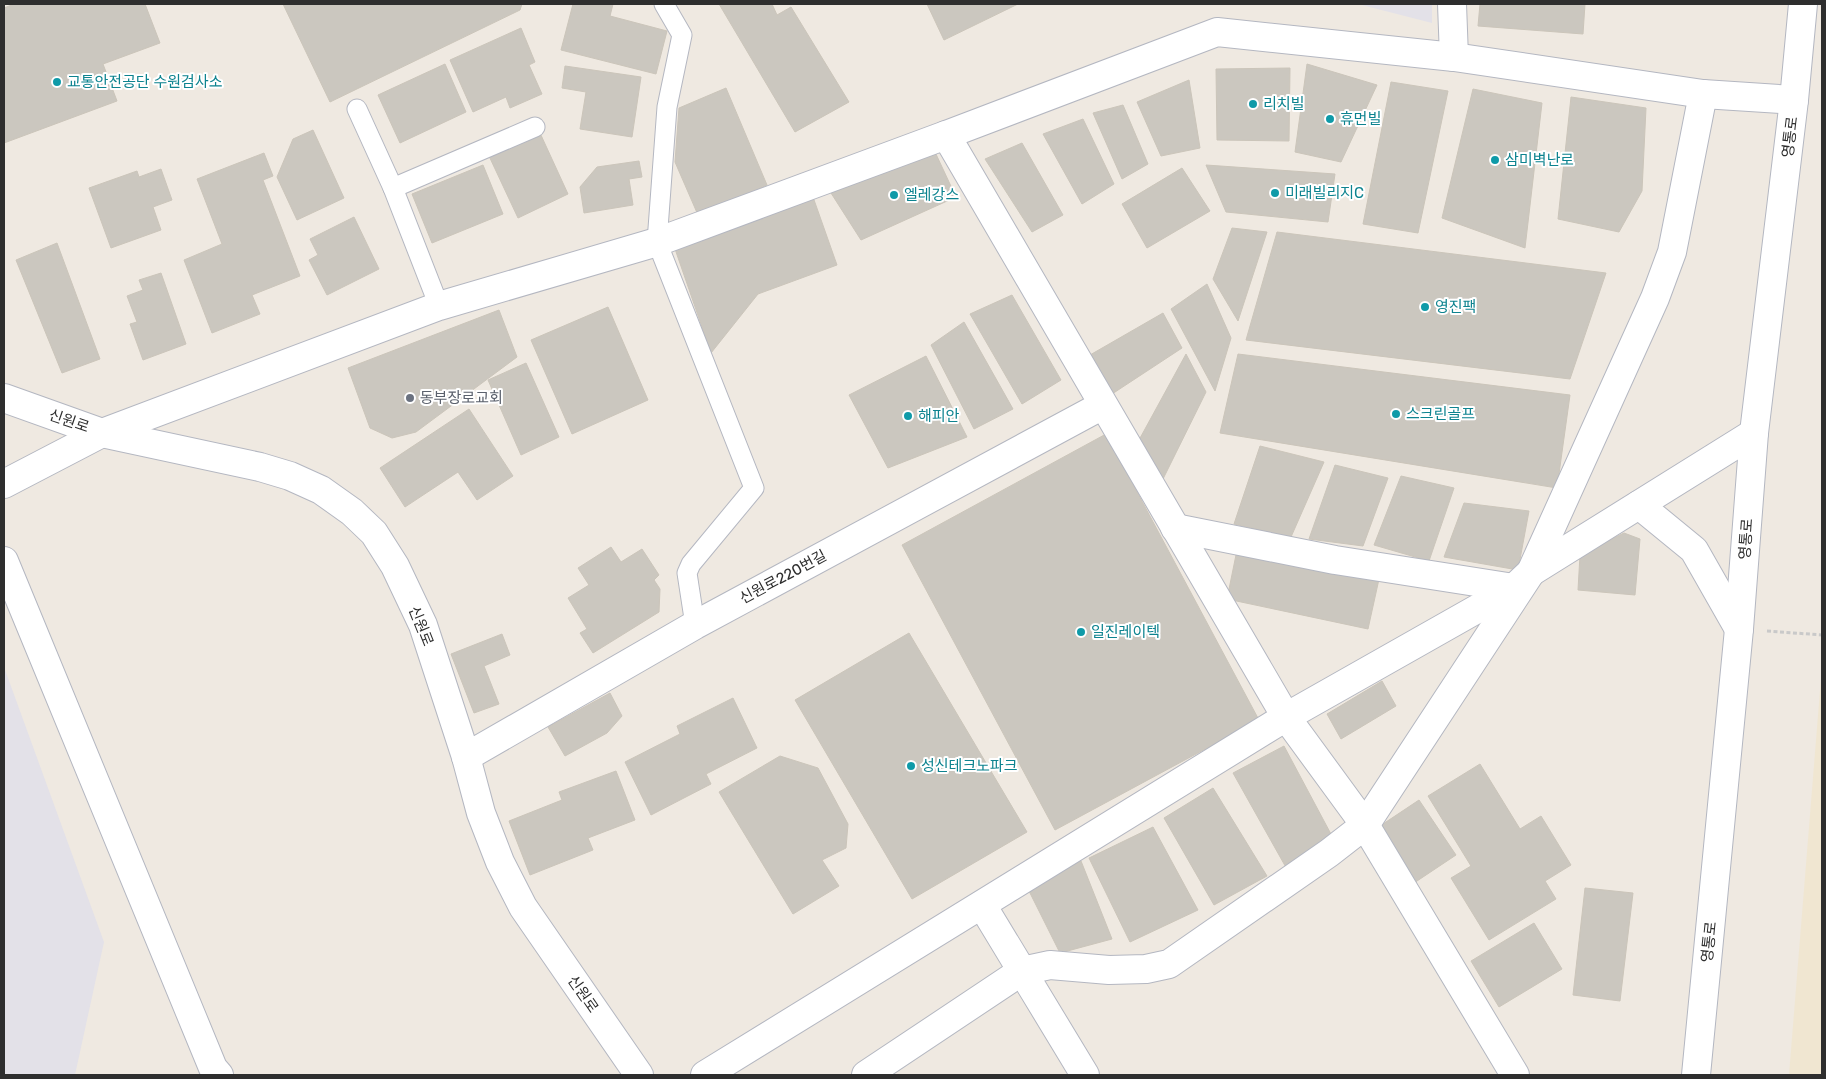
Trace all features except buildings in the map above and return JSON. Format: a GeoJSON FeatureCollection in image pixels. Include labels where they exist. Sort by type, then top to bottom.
{"type":"FeatureCollection","features":[{"type":"Feature","properties":{"kind":"street"},"geometry":{"type":"LineString","coordinates":[[1452,4],[1454,56]]}},
{"type":"Feature","properties":{"kind":"street","name":"영통로"},"geometry":{"type":"LineString","coordinates":[[1696,1075],[1739,629],[1754,433],[1794,100],[1803,4]]}},
{"type":"Feature","properties":{"kind":"street"},"geometry":{"type":"LineString","coordinates":[[4,484],[102,433],[439,306],[657,242],[1217,32],[1454,56],[1703,94],[1794,100]]}},
{"type":"Feature","properties":{"kind":"street"},"geometry":{"type":"LineString","coordinates":[[866,1075],[1022,971],[1050,965],[1109,970],[1146,969],[1169,964],[1329,853],[1364,825],[1522,580],[1655,298],[1672,252],[1703,94]]}},
{"type":"Feature","properties":{"kind":"street"},"geometry":{"type":"LineString","coordinates":[[946,135],[1286,717],[1364,825],[1515,1075]]}},
{"type":"Feature","properties":{"kind":"street","name":"신원로"},"geometry":{"type":"LineString","coordinates":[[4,398],[102,433],[260,467],[290,476],[321,490],[352,512],[374,533],[395,566],[423,625],[466,757],[481,813],[500,862],[522,907],[639,1075]]}},
{"type":"Feature","properties":{"kind":"street","name":"신원로220번길"},"geometry":{"type":"LineString","coordinates":[[466,757],[694,625],[1102,405]]}},
{"type":"Feature","properties":{"kind":"street"},"geometry":{"type":"LineString","coordinates":[[705,1075],[1286,717],[1522,580],[1754,433]]}},
{"type":"Feature","properties":{"kind":"street"},"geometry":{"type":"LineString","coordinates":[[1639,505],[1694,550],[1739,629]]}},
{"type":"Feature","properties":{"kind":"street"},"geometry":{"type":"LineString","coordinates":[[1175,528],[1335,560],[1522,580]]}},
{"type":"Feature","properties":{"kind":"street"},"geometry":{"type":"LineString","coordinates":[[4,561],[213,1068],[219,1075]]}},
{"type":"Feature","properties":{"kind":"street"},"geometry":{"type":"LineString","coordinates":[[982,905],[1085,1075]]}},
{"type":"Feature","properties":{"kind":"lane"},"geometry":{"type":"LineString","coordinates":[[664,4],[682,35],[667,107],[657,242],[754,488],[691,564],[687,573],[694,625]]}},
{"type":"Feature","properties":{"kind":"lane"},"geometry":{"type":"LineString","coordinates":[[357,109],[393,188],[439,306]]}},
{"type":"Feature","properties":{"kind":"lane"},"geometry":{"type":"LineString","coordinates":[[393,188],[535,127]]}},
{"type":"Feature","properties":{"kind":"path"},"geometry":{"type":"LineString","coordinates":[[1739,629],[1822,635]]}},
{"type":"Feature","properties":{"kind":"shaded area"},"geometry":{"type":"Polygon","coordinates":[[[1358,4],[1432,4],[1432,23],[1358,4]]]}},
{"type":"Feature","properties":{"kind":"shaded area"},"geometry":{"type":"Polygon","coordinates":[[[1822,666],[1822,1075],[1789,1075],[1822,666]]]}},
{"type":"Feature","properties":{"kind":"shaded area"},"geometry":{"type":"Polygon","coordinates":[[[4,667],[104,942],[75,1075],[4,1075],[4,667]]]}},
{"type":"Feature","properties":{"kind":"place","name":"교통안전공단 수원검사소"},"geometry":{"type":"Point","coordinates":[57,82]}},
{"type":"Feature","properties":{"kind":"place","name":"리치빌"},"geometry":{"type":"Point","coordinates":[1253,104]}},
{"type":"Feature","properties":{"kind":"place","name":"휴먼빌"},"geometry":{"type":"Point","coordinates":[1330,119]}},
{"type":"Feature","properties":{"kind":"place","name":"삼미벽난로"},"geometry":{"type":"Point","coordinates":[1495,160]}},
{"type":"Feature","properties":{"kind":"place","name":"미래빌리지C"},"geometry":{"type":"Point","coordinates":[1275,193]}},
{"type":"Feature","properties":{"kind":"place","name":"엘레강스"},"geometry":{"type":"Point","coordinates":[894,195]}},
{"type":"Feature","properties":{"kind":"place","name":"영진팩"},"geometry":{"type":"Point","coordinates":[1425,307]}},
{"type":"Feature","properties":{"kind":"place","name":"동부장로교회"},"geometry":{"type":"Point","coordinates":[410,398]}},
{"type":"Feature","properties":{"kind":"place","name":"스크린골프"},"geometry":{"type":"Point","coordinates":[1396,414]}},
{"type":"Feature","properties":{"kind":"place","name":"해피안"},"geometry":{"type":"Point","coordinates":[908,416]}},
{"type":"Feature","properties":{"kind":"place","name":"일진레이텍"},"geometry":{"type":"Point","coordinates":[1081,632]}},
{"type":"Feature","properties":{"kind":"place","name":"성신테크노파크"},"geometry":{"type":"Point","coordinates":[911,766]}}]}
